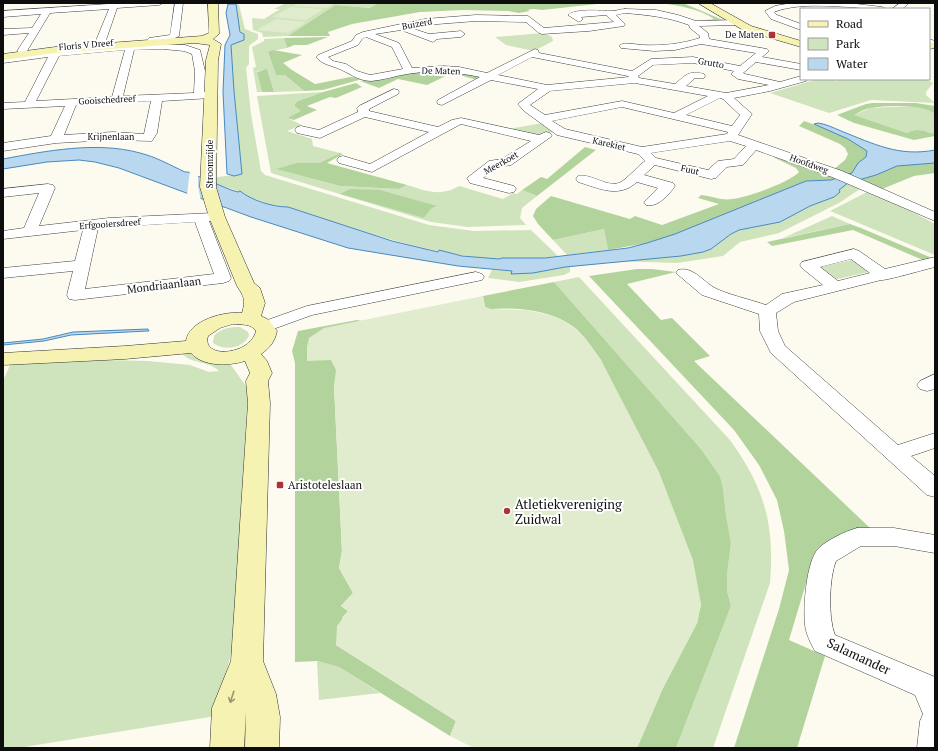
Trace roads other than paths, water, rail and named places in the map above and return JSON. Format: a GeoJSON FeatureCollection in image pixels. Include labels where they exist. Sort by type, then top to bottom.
{"type":"FeatureCollection","features":[{"type":"Feature","properties":{"kind":"street"},"geometry":{"type":"LineString","coordinates":[[6,14],[115,4],[159,3]]}},
{"type":"Feature","properties":{"kind":"street","name":"Floris V Dreef"},"geometry":{"type":"LineString","coordinates":[[3,54],[100,43],[170,38],[174,36],[179,3]]}},
{"type":"Feature","properties":{"kind":"street","name":"Stroomzijde"},"geometry":{"type":"LineString","coordinates":[[205,95],[212,60],[208,57],[212,41],[214,3]]}},
{"type":"Feature","properties":{"kind":"street"},"geometry":{"type":"LineString","coordinates":[[703,3],[735,22],[758,32],[800,44]]}},
{"type":"Feature","properties":{"kind":"street"},"geometry":{"type":"LineString","coordinates":[[800,27],[774,17],[768,12],[773,8],[781,6],[833,3],[874,8]]}},
{"type":"Feature","properties":{"kind":"street"},"geometry":{"type":"LineString","coordinates":[[6,14],[115,4]]}},
{"type":"Feature","properties":{"kind":"street"},"geometry":{"type":"LineString","coordinates":[[100,43],[115,4]]}},
{"type":"Feature","properties":{"kind":"street"},"geometry":{"type":"LineString","coordinates":[[212,41],[219,38],[223,34],[221,7],[223,4]]}},
{"type":"Feature","properties":{"kind":"street"},"geometry":{"type":"LineString","coordinates":[[3,5],[8,7],[6,14]]}},
{"type":"Feature","properties":{"kind":"street"},"geometry":{"type":"LineString","coordinates":[[22,51],[47,11]]}},
{"type":"Feature","properties":{"kind":"street"},"geometry":{"type":"LineString","coordinates":[[579,18],[572,15],[629,11],[656,13],[691,23],[705,35],[704,40],[701,41]]}},
{"type":"Feature","properties":{"kind":"street"},"geometry":{"type":"LineString","coordinates":[[517,12],[542,31],[580,29],[621,24],[610,15],[611,13]]}},
{"type":"Feature","properties":{"kind":"street","name":"Buizerd"},"geometry":{"type":"LineString","coordinates":[[366,34],[377,30],[401,28],[425,22],[449,19],[528,19]]}},
{"type":"Feature","properties":{"kind":"street"},"geometry":{"type":"LineString","coordinates":[[659,23],[735,22]]}},
{"type":"Feature","properties":{"kind":"street"},"geometry":{"type":"LineString","coordinates":[[401,28],[431,38],[462,34]]}},
{"type":"Feature","properties":{"kind":"street"},"geometry":{"type":"LineString","coordinates":[[580,29],[590,38]]}},
{"type":"Feature","properties":{"kind":"street"},"geometry":{"type":"LineString","coordinates":[[3,32],[35,30]]}},
{"type":"Feature","properties":{"kind":"street","name":"Buizerd"},"geometry":{"type":"LineString","coordinates":[[366,34],[396,44],[409,71]]}},
{"type":"Feature","properties":{"kind":"street","name":"De Maten"},"geometry":{"type":"LineString","coordinates":[[366,34],[359,37],[355,43],[322,57],[330,63],[342,66],[354,73],[370,78],[409,71],[442,69],[459,70],[551,88],[634,77],[722,95],[782,85],[800,80]]}},
{"type":"Feature","properties":{"kind":"street","name":"Floris V Dreef"},"geometry":{"type":"LineString","coordinates":[[3,57],[55,50],[212,41]]}},
{"type":"Feature","properties":{"kind":"street"},"geometry":{"type":"LineString","coordinates":[[624,46],[640,48],[657,47],[701,41],[769,51],[742,69]]}},
{"type":"Feature","properties":{"kind":"street","name":"Stroomzijde"},"geometry":{"type":"LineString","coordinates":[[130,48],[176,47],[195,50],[197,52],[205,95],[208,187],[211,214],[246,286],[250,288],[255,299],[258,323],[267,334],[265,341],[249,353]]}},
{"type":"Feature","properties":{"kind":"street"},"geometry":{"type":"LineString","coordinates":[[116,99],[130,48]]}},
{"type":"Feature","properties":{"kind":"street","name":"Floris V Dreef"},"geometry":{"type":"LineString","coordinates":[[3,60],[130,48]]}},
{"type":"Feature","properties":{"kind":"street"},"geometry":{"type":"LineString","coordinates":[[442,102],[533,53],[634,77]]}},
{"type":"Feature","properties":{"kind":"street"},"geometry":{"type":"LineString","coordinates":[[29,104],[55,54]]}},
{"type":"Feature","properties":{"kind":"street"},"geometry":{"type":"LineString","coordinates":[[755,59],[800,67]]}},
{"type":"Feature","properties":{"kind":"street","name":"Grutto"},"geometry":{"type":"LineString","coordinates":[[634,77],[651,62],[694,60],[742,69]]}},
{"type":"Feature","properties":{"kind":"street"},"geometry":{"type":"LineString","coordinates":[[550,69],[564,61]]}},
{"type":"Feature","properties":{"kind":"street","name":"Grutto"},"geometry":{"type":"LineString","coordinates":[[742,69],[736,74],[742,77],[782,85]]}},
{"type":"Feature","properties":{"kind":"street"},"geometry":{"type":"LineString","coordinates":[[678,87],[693,75],[700,76]]}},
{"type":"Feature","properties":{"kind":"street"},"geometry":{"type":"LineString","coordinates":[[551,88],[565,98]]}},
{"type":"Feature","properties":{"kind":"street","name":"Karekiet"},"geometry":{"type":"LineString","coordinates":[[551,88],[524,104],[528,109],[561,132],[642,151],[733,133]]}},
{"type":"Feature","properties":{"kind":"street"},"geometry":{"type":"LineString","coordinates":[[364,113],[363,108],[399,94],[380,90]]}},
{"type":"Feature","properties":{"kind":"street","name":"Gooischedreef"},"geometry":{"type":"LineString","coordinates":[[3,106],[205,95]]}},
{"type":"Feature","properties":{"kind":"street"},"geometry":{"type":"LineString","coordinates":[[676,116],[722,95],[746,114],[733,133]]}},
{"type":"Feature","properties":{"kind":"street","name":"Krijnenlaan"},"geometry":{"type":"LineString","coordinates":[[3,147],[56,139],[113,136],[148,138],[151,133],[157,97]]}},
{"type":"Feature","properties":{"kind":"street"},"geometry":{"type":"LineString","coordinates":[[578,101],[604,107]]}},
{"type":"Feature","properties":{"kind":"street"},"geometry":{"type":"LineString","coordinates":[[56,139],[72,102]]}},
{"type":"Feature","properties":{"kind":"street","name":"Hoofdweg"},"geometry":{"type":"LineString","coordinates":[[543,119],[622,104],[676,116],[733,133],[754,145],[860,183],[935,217]]}},
{"type":"Feature","properties":{"kind":"street"},"geometry":{"type":"LineString","coordinates":[[301,130],[320,134],[364,113],[439,131]]}},
{"type":"Feature","properties":{"kind":"street"},"geometry":{"type":"LineString","coordinates":[[342,160],[372,168],[456,122],[461,115],[539,139]]}},
{"type":"Feature","properties":{"kind":"street","name":"Meerkoet"},"geometry":{"type":"LineString","coordinates":[[509,189],[475,180],[474,178],[494,164],[506,162],[539,139],[561,132]]}},
{"type":"Feature","properties":{"kind":"street","name":"Fuut"},"geometry":{"type":"LineString","coordinates":[[652,161],[711,175],[722,164],[738,162],[754,145]]}},
{"type":"Feature","properties":{"kind":"street"},"geometry":{"type":"LineString","coordinates":[[583,179],[610,186],[624,186],[652,161],[642,151]]}},
{"type":"Feature","properties":{"kind":"street"},"geometry":{"type":"LineString","coordinates":[[634,177],[668,186],[651,202]]}},
{"type":"Feature","properties":{"kind":"street"},"geometry":{"type":"LineString","coordinates":[[3,193],[48,188],[30,231]]}},
{"type":"Feature","properties":{"kind":"street","name":"Erfgooiersdreef"},"geometry":{"type":"LineString","coordinates":[[3,235],[92,224],[211,214]]}},
{"type":"Feature","properties":{"kind":"street","name":"Mondriaanlaan"},"geometry":{"type":"LineString","coordinates":[[92,224],[75,295],[223,278],[211,214]]}},
{"type":"Feature","properties":{"kind":"street"},"geometry":{"type":"LineString","coordinates":[[836,287],[808,265],[854,254],[884,276]]}},
{"type":"Feature","properties":{"kind":"street"},"geometry":{"type":"LineString","coordinates":[[3,273],[81,265]]}},
{"type":"Feature","properties":{"kind":"street"},"geometry":{"type":"LineString","coordinates":[[768,311],[788,298],[931,267]]}},
{"type":"Feature","properties":{"kind":"street"},"geometry":{"type":"LineString","coordinates":[[684,273],[708,291],[768,311]]}},
{"type":"Feature","properties":{"kind":"street"},"geometry":{"type":"LineString","coordinates":[[227,748],[229,708],[232,695],[247,661],[259,403],[257,381],[261,373],[256,361],[249,353],[228,358],[208,355],[201,351],[198,341],[205,328],[229,319],[258,323],[476,277]]}},
{"type":"Feature","properties":{"kind":"street"},"geometry":{"type":"LineString","coordinates":[[229,319],[241,302],[246,286]]}},
{"type":"Feature","properties":{"kind":"street"},"geometry":{"type":"LineString","coordinates":[[768,311],[768,334],[777,349],[935,489]]}},
{"type":"Feature","properties":{"kind":"street"},"geometry":{"type":"LineString","coordinates":[[3,359],[155,351],[198,341]]}},
{"type":"Feature","properties":{"kind":"street"},"geometry":{"type":"LineString","coordinates":[[228,358],[241,366],[257,381]]}},
{"type":"Feature","properties":{"kind":"street"},"geometry":{"type":"LineString","coordinates":[[894,454],[935,440]]}},
{"type":"Feature","properties":{"kind":"street","name":"Salamander"},"geometry":{"type":"LineString","coordinates":[[935,544],[894,537],[857,537],[827,555],[822,566],[818,583],[818,626],[824,643],[926,686],[935,708]]}},
{"type":"Feature","properties":{"kind":"street"},"geometry":{"type":"LineString","coordinates":[[247,661],[260,694],[263,717],[262,748]]}},
{"type":"Feature","properties":{"kind":"street"},"geometry":{"type":"LineString","coordinates":[[932,748],[935,721]]}},
{"type":"Feature","properties":{"kind":"water"},"geometry":{"type":"Polygon","coordinates":[[[228,4],[236,4],[240,32],[244,34],[244,40],[231,45],[242,174],[234,176],[227,174],[223,92],[225,45],[230,35],[226,13],[228,4]]]}},
{"type":"Feature","properties":{"kind":"water"},"geometry":{"type":"Polygon","coordinates":[[[818,123],[887,148],[910,152],[935,150],[935,163],[897,166],[876,175],[848,183],[839,190],[840,192],[834,197],[810,206],[780,222],[739,230],[711,249],[703,252],[681,256],[565,267],[533,273],[511,274],[512,271],[458,266],[348,248],[251,217],[119,168],[95,162],[79,160],[47,162],[3,169],[3,159],[54,150],[72,148],[124,149],[163,161],[185,172],[231,190],[238,192],[240,191],[262,202],[275,206],[288,207],[392,241],[462,256],[499,259],[545,258],[628,248],[647,243],[675,234],[806,181],[831,180],[852,173],[858,163],[866,157],[867,151],[848,139],[814,124],[818,123]]]}},
{"type":"Feature","properties":{"kind":"water"},"geometry":{"type":"Polygon","coordinates":[[[148,329],[149,331],[71,335],[44,341],[3,345],[3,343],[43,339],[73,332],[148,329]]]}},
{"type":"Feature","properties":{"kind":"place","name":"De Maten"},"geometry":{"type":"Point","coordinates":[772,35]}},
{"type":"Feature","properties":{"kind":"place","name":"Aristoteleslaan"},"geometry":{"type":"Point","coordinates":[280,485]}},
{"type":"Feature","properties":{"kind":"place","name":"Atletiekvereniging Zuidwal"},"geometry":{"type":"Point","coordinates":[507,511]}}]}
